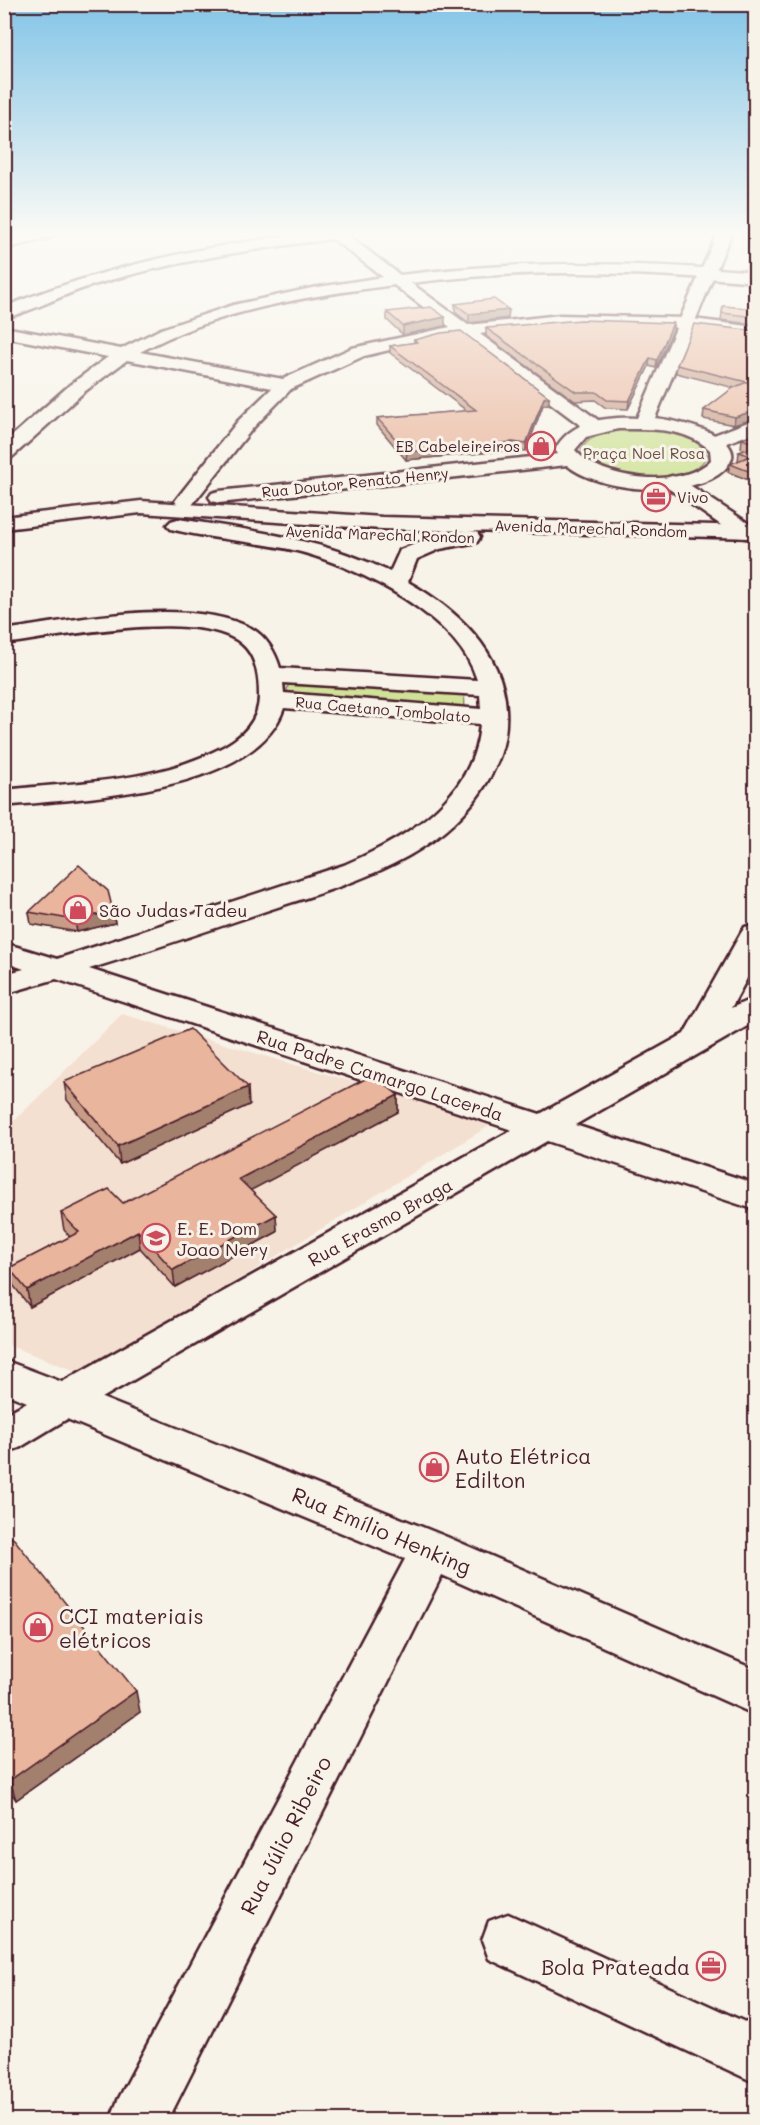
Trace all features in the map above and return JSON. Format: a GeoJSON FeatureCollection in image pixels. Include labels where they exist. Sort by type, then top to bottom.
{"type":"FeatureCollection","features":[{"type":"Feature","properties":{"kind":"street"},"geometry":{"type":"LineString","coordinates":[[10,333],[285,385]]}},
{"type":"Feature","properties":{"kind":"street"},"geometry":{"type":"LineString","coordinates":[[4,454],[35,425],[123,355],[169,333]]}},
{"type":"Feature","properties":{"kind":"street"},"geometry":{"type":"LineString","coordinates":[[185,501],[245,425],[285,385],[309,372],[358,352],[412,338],[444,333]]}},
{"type":"Feature","properties":{"kind":"street"},"geometry":{"type":"LineString","coordinates":[[469,333],[595,427]]}},
{"type":"Feature","properties":{"kind":"street"},"geometry":{"type":"LineString","coordinates":[[644,423],[680,333]]}},
{"type":"Feature","properties":{"kind":"street"},"geometry":{"type":"LineString","coordinates":[[644,423],[672,426],[696,433],[713,442],[720,450],[722,459],[717,466],[699,476],[672,482],[622,481],[581,468],[569,459],[565,450],[568,441],[578,433],[595,427],[644,423]]}},
{"type":"Feature","properties":{"kind":"street"},"geometry":{"type":"LineString","coordinates":[[4,428],[35,425]]}},
{"type":"Feature","properties":{"kind":"street"},"geometry":{"type":"LineString","coordinates":[[713,442],[756,425]]}},
{"type":"Feature","properties":{"kind":"street","name":"Rua Doutor Renato Henry"},"geometry":{"type":"LineString","coordinates":[[141,507],[569,459]]}},
{"type":"Feature","properties":{"kind":"street"},"geometry":{"type":"LineString","coordinates":[[672,482],[752,537]]}},
{"type":"Feature","properties":{"kind":"street"},"geometry":{"type":"LineString","coordinates":[[280,490],[313,519]]}},
{"type":"Feature","properties":{"kind":"street","name":"Avenida Marechal Rondom"},"geometry":{"type":"LineString","coordinates":[[4,523],[141,507],[313,519],[752,537]]}},
{"type":"Feature","properties":{"kind":"street"},"geometry":{"type":"LineString","coordinates":[[4,984],[55,970],[349,871],[388,855],[419,838],[452,810],[488,757],[494,718],[491,688],[486,670],[472,647],[452,626],[396,584],[338,557],[310,548],[178,525]]}},
{"type":"Feature","properties":{"kind":"street","name":"Avenida Marechal Rondon"},"geometry":{"type":"LineString","coordinates":[[4,536],[108,526],[178,525],[469,537],[752,537]]}},
{"type":"Feature","properties":{"kind":"street"},"geometry":{"type":"LineString","coordinates":[[396,584],[408,555],[434,544],[469,537]]}},
{"type":"Feature","properties":{"kind":"street"},"geometry":{"type":"LineString","coordinates":[[4,637],[112,623],[202,622],[242,633],[256,644],[265,656],[271,675],[273,700],[270,714],[260,732],[239,748],[216,761],[152,780],[4,798]]}},
{"type":"Feature","properties":{"kind":"street","name":"Rua Caetano Tombolato"},"geometry":{"type":"LineString","coordinates":[[271,675],[491,688]]}},
{"type":"Feature","properties":{"kind":"street","name":"Rua Caetano Tombolato"},"geometry":{"type":"LineString","coordinates":[[273,700],[494,718]]}},
{"type":"Feature","properties":{"kind":"street"},"geometry":{"type":"LineString","coordinates":[[695,1042],[756,933]]}},
{"type":"Feature","properties":{"kind":"street","name":"Rua Padre Camargo Lacerda"},"geometry":{"type":"LineString","coordinates":[[4,952],[756,1197]]}},
{"type":"Feature","properties":{"kind":"street","name":"Rua Erasmo Braga"},"geometry":{"type":"LineString","coordinates":[[4,1436],[756,1007]]}},
{"type":"Feature","properties":{"kind":"street","name":"Rua Emílio Henking"},"geometry":{"type":"LineString","coordinates":[[4,1376],[432,1550],[756,1693]]}},
{"type":"Feature","properties":{"kind":"street","name":"Rua Júlio Ribeiro"},"geometry":{"type":"LineString","coordinates":[[138,2121],[432,1550]]}},
{"type":"Feature","properties":{"kind":"street"},"geometry":{"type":"LineString","coordinates":[[508,1941],[756,2056]]}},
{"type":"Feature","properties":{"kind":"shaded area","name":"E. E. Dom Joao Nery"},"geometry":{"type":"Polygon","coordinates":[[[122,1014],[494,1123],[84,1374],[5,1344],[4,1131],[122,1014]]]}},
{"type":"Feature","properties":{"kind":"green space","name":"Praça Noel Rosa"},"geometry":{"type":"Polygon","coordinates":[[[636,429],[665,431],[685,436],[701,447],[707,455],[699,466],[684,473],[643,478],[603,469],[589,460],[581,449],[598,435],[636,429]]]}},
{"type":"Feature","properties":{"kind":"green space"},"geometry":{"type":"Polygon","coordinates":[[[289,677],[464,687],[465,712],[286,698],[289,677]]]}},
{"type":"Feature","properties":{"kind":"building"},"geometry":{"type":"Polygon","coordinates":[[[440,333],[464,333],[549,397],[544,398],[526,444],[513,442],[407,452],[377,418],[476,410],[390,346],[417,342],[414,340],[440,333]]]}},
{"type":"Feature","properties":{"kind":"building"},"geometry":{"type":"Polygon","coordinates":[[[493,333],[669,333],[657,360],[650,358],[629,401],[607,400],[596,392],[576,392],[493,333]]]}},
{"type":"Feature","properties":{"kind":"building"},"geometry":{"type":"Polygon","coordinates":[[[690,333],[756,333],[756,410],[735,417],[704,410],[733,388],[747,382],[677,365],[690,333]]]}},
{"type":"Feature","properties":{"kind":"building"},"geometry":{"type":"Polygon","coordinates":[[[756,434],[756,444],[742,439],[756,434]]]}},
{"type":"Feature","properties":{"kind":"building"},"geometry":{"type":"Polygon","coordinates":[[[756,446],[756,474],[730,464],[750,456],[739,452],[756,446]]]}},
{"type":"Feature","properties":{"kind":"building","name":"São Judas Tadeu"},"geometry":{"type":"Polygon","coordinates":[[[79,865],[108,891],[113,911],[75,920],[29,912],[79,865]]]}},
{"type":"Feature","properties":{"kind":"building"},"geometry":{"type":"Polygon","coordinates":[[[190,1029],[248,1087],[118,1146],[64,1082],[190,1029]]]}},
{"type":"Feature","properties":{"kind":"building"},"geometry":{"type":"Polygon","coordinates":[[[373,1075],[398,1095],[239,1179],[276,1215],[173,1270],[138,1231],[27,1290],[9,1268],[79,1232],[61,1213],[109,1189],[123,1203],[373,1075]]]}},
{"type":"Feature","properties":{"kind":"building","name":"CCI materiais elétricos"},"geometry":{"type":"Polygon","coordinates":[[[4,1534],[14,1539],[136,1691],[10,1780],[4,1772],[4,1534]]]}},
{"type":"Feature","properties":{"kind":"place","name":"EB Cabeleireiros"},"geometry":{"type":"Point","coordinates":[541,446]}},
{"type":"Feature","properties":{"kind":"place","name":"Vivo"},"geometry":{"type":"Point","coordinates":[656,497]}},
{"type":"Feature","properties":{"kind":"place","name":"São Judas Tadeu"},"geometry":{"type":"Point","coordinates":[78,910]}},
{"type":"Feature","properties":{"kind":"place","name":"E. E. Dom Joao Nery"},"geometry":{"type":"Point","coordinates":[156,1238]}},
{"type":"Feature","properties":{"kind":"place","name":"Auto Elétrica Edilton"},"geometry":{"type":"Point","coordinates":[434,1467]}},
{"type":"Feature","properties":{"kind":"place","name":"CCI materiais elétricos"},"geometry":{"type":"Point","coordinates":[38,1627]}},
{"type":"Feature","properties":{"kind":"place","name":"Bola Prateada"},"geometry":{"type":"Point","coordinates":[711,1966]}}]}
